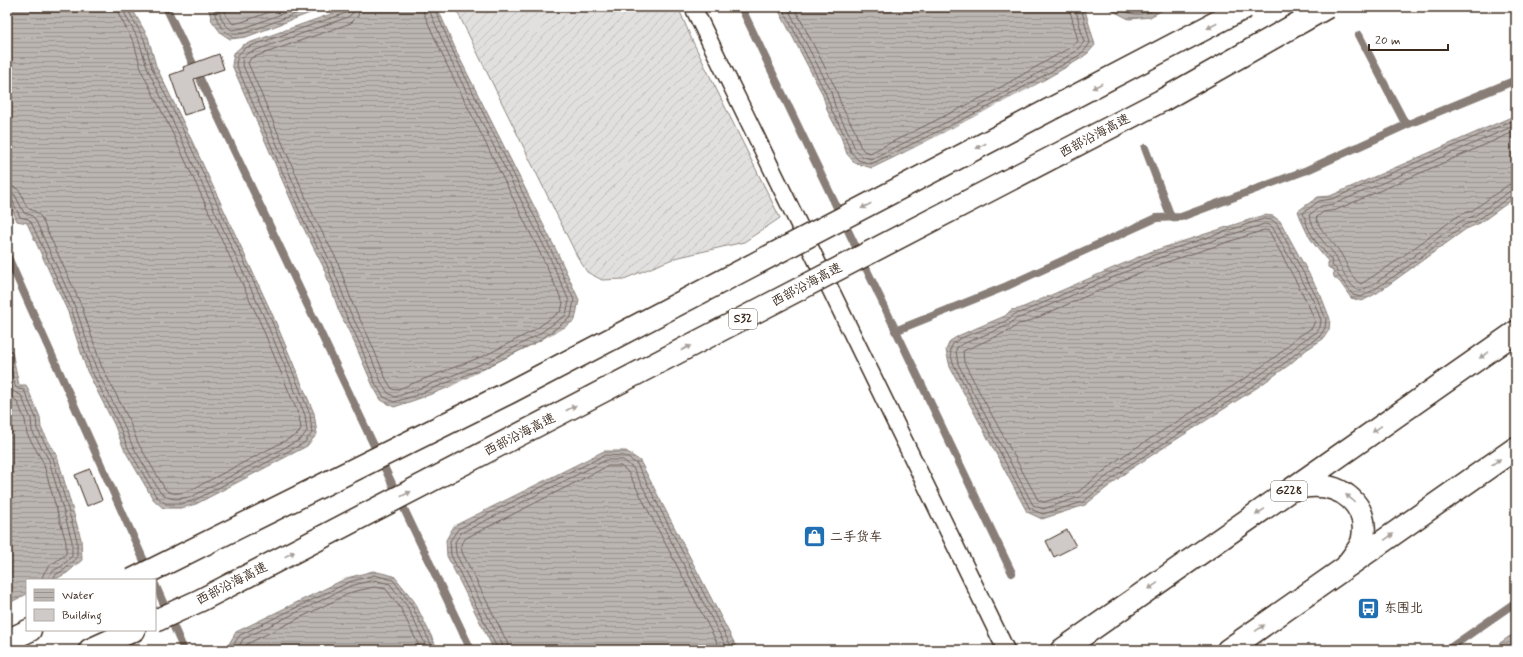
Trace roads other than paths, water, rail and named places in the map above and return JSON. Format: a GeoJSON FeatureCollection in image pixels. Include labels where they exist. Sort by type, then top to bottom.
{"type":"FeatureCollection","features":[{"type":"Feature","properties":{"kind":"highway"},"geometry":{"type":"LineString","coordinates":[[134,579],[510,392],[1246,7]]}},
{"type":"Feature","properties":{"kind":"highway","name":"西部沿海高速"},"geometry":{"type":"LineString","coordinates":[[156,621],[201,600],[1154,105],[1327,7]]}},
{"type":"Feature","properties":{"kind":"highway","name":"G228"},"geometry":{"type":"LineString","coordinates":[[1062,650],[1516,332]]}},
{"type":"Feature","properties":{"kind":"highway"},"geometry":{"type":"LineString","coordinates":[[1228,650],[1516,448]]}},
{"type":"Feature","properties":{"kind":"highway"},"geometry":{"type":"LineString","coordinates":[[1290,490],[1310,485],[1329,487],[1344,492],[1357,504],[1363,521],[1363,538],[1355,555],[1344,569]]}},
{"type":"Feature","properties":{"kind":"highway"},"geometry":{"type":"LineString","coordinates":[[156,629],[201,600]]}},
{"type":"Feature","properties":{"kind":"highway"},"geometry":{"type":"LineString","coordinates":[[7,641],[28,631]]}},
{"type":"Feature","properties":{"kind":"highway"},"geometry":{"type":"LineString","coordinates":[[90,650],[132,631]]}},
{"type":"Feature","properties":{"kind":"highway"},"geometry":{"type":"LineString","coordinates":[[122,650],[152,631]]}},
{"type":"Feature","properties":{"kind":"lane"},"geometry":{"type":"LineString","coordinates":[[693,7],[1006,650]]}},
{"type":"Feature","properties":{"kind":"water"},"geometry":{"type":"Polygon","coordinates":[[[7,7],[131,7],[148,37],[156,66],[273,316],[314,413],[317,434],[307,446],[196,504],[181,508],[163,508],[153,499],[124,449],[114,424],[87,371],[68,312],[27,223],[17,221],[7,197],[7,7]]]}},
{"type":"Feature","properties":{"kind":"water"},"geometry":{"type":"Polygon","coordinates":[[[208,7],[326,7],[246,37],[230,39],[221,33],[212,21],[208,7]]]}},
{"type":"Feature","properties":{"kind":"water"},"geometry":{"type":"Polygon","coordinates":[[[351,7],[437,7],[459,57],[558,254],[579,300],[575,320],[540,345],[505,363],[468,379],[394,407],[381,400],[373,386],[339,311],[323,266],[301,223],[232,65],[234,53],[243,45],[351,7]]]}},
{"type":"Feature","properties":{"kind":"water"},"geometry":{"type":"Polygon","coordinates":[[[777,7],[1084,7],[1095,45],[1080,59],[994,109],[872,168],[855,163],[847,154],[841,137],[828,112],[822,93],[777,7]]]}},
{"type":"Feature","properties":{"kind":"water"},"geometry":{"type":"Polygon","coordinates":[[[1109,7],[1168,7],[1150,17],[1129,19],[1111,10],[1109,7]]]}},
{"type":"Feature","properties":{"kind":"water"},"geometry":{"type":"Polygon","coordinates":[[[1516,115],[1516,197],[1480,223],[1466,229],[1377,293],[1362,301],[1351,298],[1340,282],[1334,277],[1333,270],[1328,267],[1328,261],[1310,238],[1298,211],[1318,197],[1330,196],[1516,115]]]}},
{"type":"Feature","properties":{"kind":"water"},"geometry":{"type":"Polygon","coordinates":[[[1264,215],[1273,216],[1280,221],[1321,296],[1330,319],[1329,330],[1323,339],[1306,350],[1289,365],[1258,387],[1129,470],[1085,505],[1042,519],[1027,512],[950,367],[946,350],[950,341],[960,335],[1005,316],[1011,310],[1019,309],[1150,252],[1264,215]]]}},
{"type":"Feature","properties":{"kind":"water"},"geometry":{"type":"Polygon","coordinates":[[[7,342],[12,352],[19,385],[26,385],[40,417],[41,428],[57,456],[81,539],[82,560],[67,573],[56,579],[26,579],[26,594],[7,604],[7,342]]]}},
{"type":"Feature","properties":{"kind":"water"},"geometry":{"type":"Polygon","coordinates":[[[604,451],[626,451],[640,461],[738,650],[494,650],[447,556],[446,540],[454,526],[604,451]]]}},
{"type":"Feature","properties":{"kind":"water"},"geometry":{"type":"Polygon","coordinates":[[[373,571],[394,576],[414,601],[438,650],[228,650],[229,644],[236,632],[347,578],[373,571]]]}},
{"type":"Feature","properties":{"kind":"water"},"geometry":{"type":"Polygon","coordinates":[[[1516,632],[1516,650],[1495,650],[1500,643],[1516,632]]]}},
{"type":"Feature","properties":{"kind":"waterway"},"geometry":{"type":"LineString","coordinates":[[166,7],[471,650]]}},
{"type":"Feature","properties":{"kind":"waterway"},"geometry":{"type":"LineString","coordinates":[[741,7],[1012,573]]}},
{"type":"Feature","properties":{"kind":"waterway"},"geometry":{"type":"LineString","coordinates":[[1359,35],[1406,125]]}},
{"type":"Feature","properties":{"kind":"waterway"},"geometry":{"type":"LineString","coordinates":[[895,331],[1007,286],[1156,218],[1181,217],[1307,170],[1406,125],[1516,80]]}},
{"type":"Feature","properties":{"kind":"waterway"},"geometry":{"type":"LineString","coordinates":[[1145,148],[1171,217]]}},
{"type":"Feature","properties":{"kind":"waterway"},"geometry":{"type":"LineString","coordinates":[[7,255],[149,572]]}},
{"type":"Feature","properties":{"kind":"waterway"},"geometry":{"type":"LineString","coordinates":[[156,586],[184,650]]}},
{"type":"Feature","properties":{"kind":"waterway"},"geometry":{"type":"LineString","coordinates":[[1447,650],[1516,602]]}},
{"type":"Feature","properties":{"kind":"place","name":"二手货车"},"geometry":{"type":"Point","coordinates":[814,537]}},
{"type":"Feature","properties":{"kind":"place","name":"东围北"},"geometry":{"type":"Point","coordinates":[1369,608]}}]}
